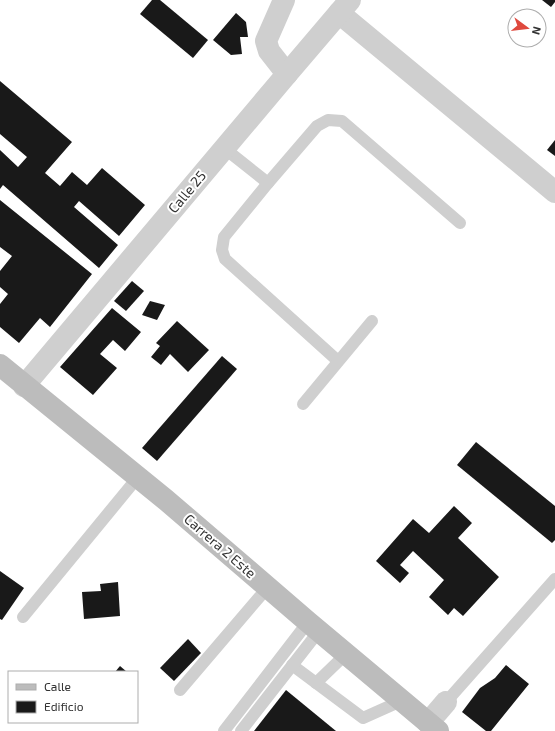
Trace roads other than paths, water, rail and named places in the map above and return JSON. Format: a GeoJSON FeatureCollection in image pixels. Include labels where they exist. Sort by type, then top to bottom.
{"type":"FeatureCollection","features":[{"type":"Feature","properties":{"kind":"street"},"geometry":{"type":"LineString","coordinates":[[284,0],[266,41],[269,51],[287,74]]}},
{"type":"Feature","properties":{"kind":"street"},"geometry":{"type":"LineString","coordinates":[[345,7],[555,192]]}},
{"type":"Feature","properties":{"kind":"street","name":"Calle 25"},"geometry":{"type":"LineString","coordinates":[[24,386],[224,148],[345,7]]}},
{"type":"Feature","properties":{"kind":"street","name":"Carrera 2 Este"},"geometry":{"type":"LineString","coordinates":[[0,365],[138,477],[433,727]]}},
{"type":"Feature","properties":{"kind":"street"},"geometry":{"type":"LineString","coordinates":[[433,727],[446,702]]}},
{"type":"Feature","properties":{"kind":"lane"},"geometry":{"type":"LineString","coordinates":[[338,361],[225,259],[222,250],[224,237],[317,126],[328,120],[342,121],[460,222]]}},
{"type":"Feature","properties":{"kind":"lane"},"geometry":{"type":"LineString","coordinates":[[224,148],[268,184]]}},
{"type":"Feature","properties":{"kind":"lane"},"geometry":{"type":"LineString","coordinates":[[303,404],[372,321]]}},
{"type":"Feature","properties":{"kind":"lane"},"geometry":{"type":"LineString","coordinates":[[23,617],[138,477]]}},
{"type":"Feature","properties":{"kind":"lane"},"geometry":{"type":"LineString","coordinates":[[446,702],[555,579]]}},
{"type":"Feature","properties":{"kind":"lane"},"geometry":{"type":"LineString","coordinates":[[180,690],[268,587]]}},
{"type":"Feature","properties":{"kind":"lane"},"geometry":{"type":"LineString","coordinates":[[241,731],[292,665],[313,626]]}},
{"type":"Feature","properties":{"kind":"lane"},"geometry":{"type":"LineString","coordinates":[[224,731],[313,626]]}},
{"type":"Feature","properties":{"kind":"lane"},"geometry":{"type":"LineString","coordinates":[[316,683],[346,654]]}},
{"type":"Feature","properties":{"kind":"lane"},"geometry":{"type":"LineString","coordinates":[[292,665],[363,718],[402,701]]}}]}
